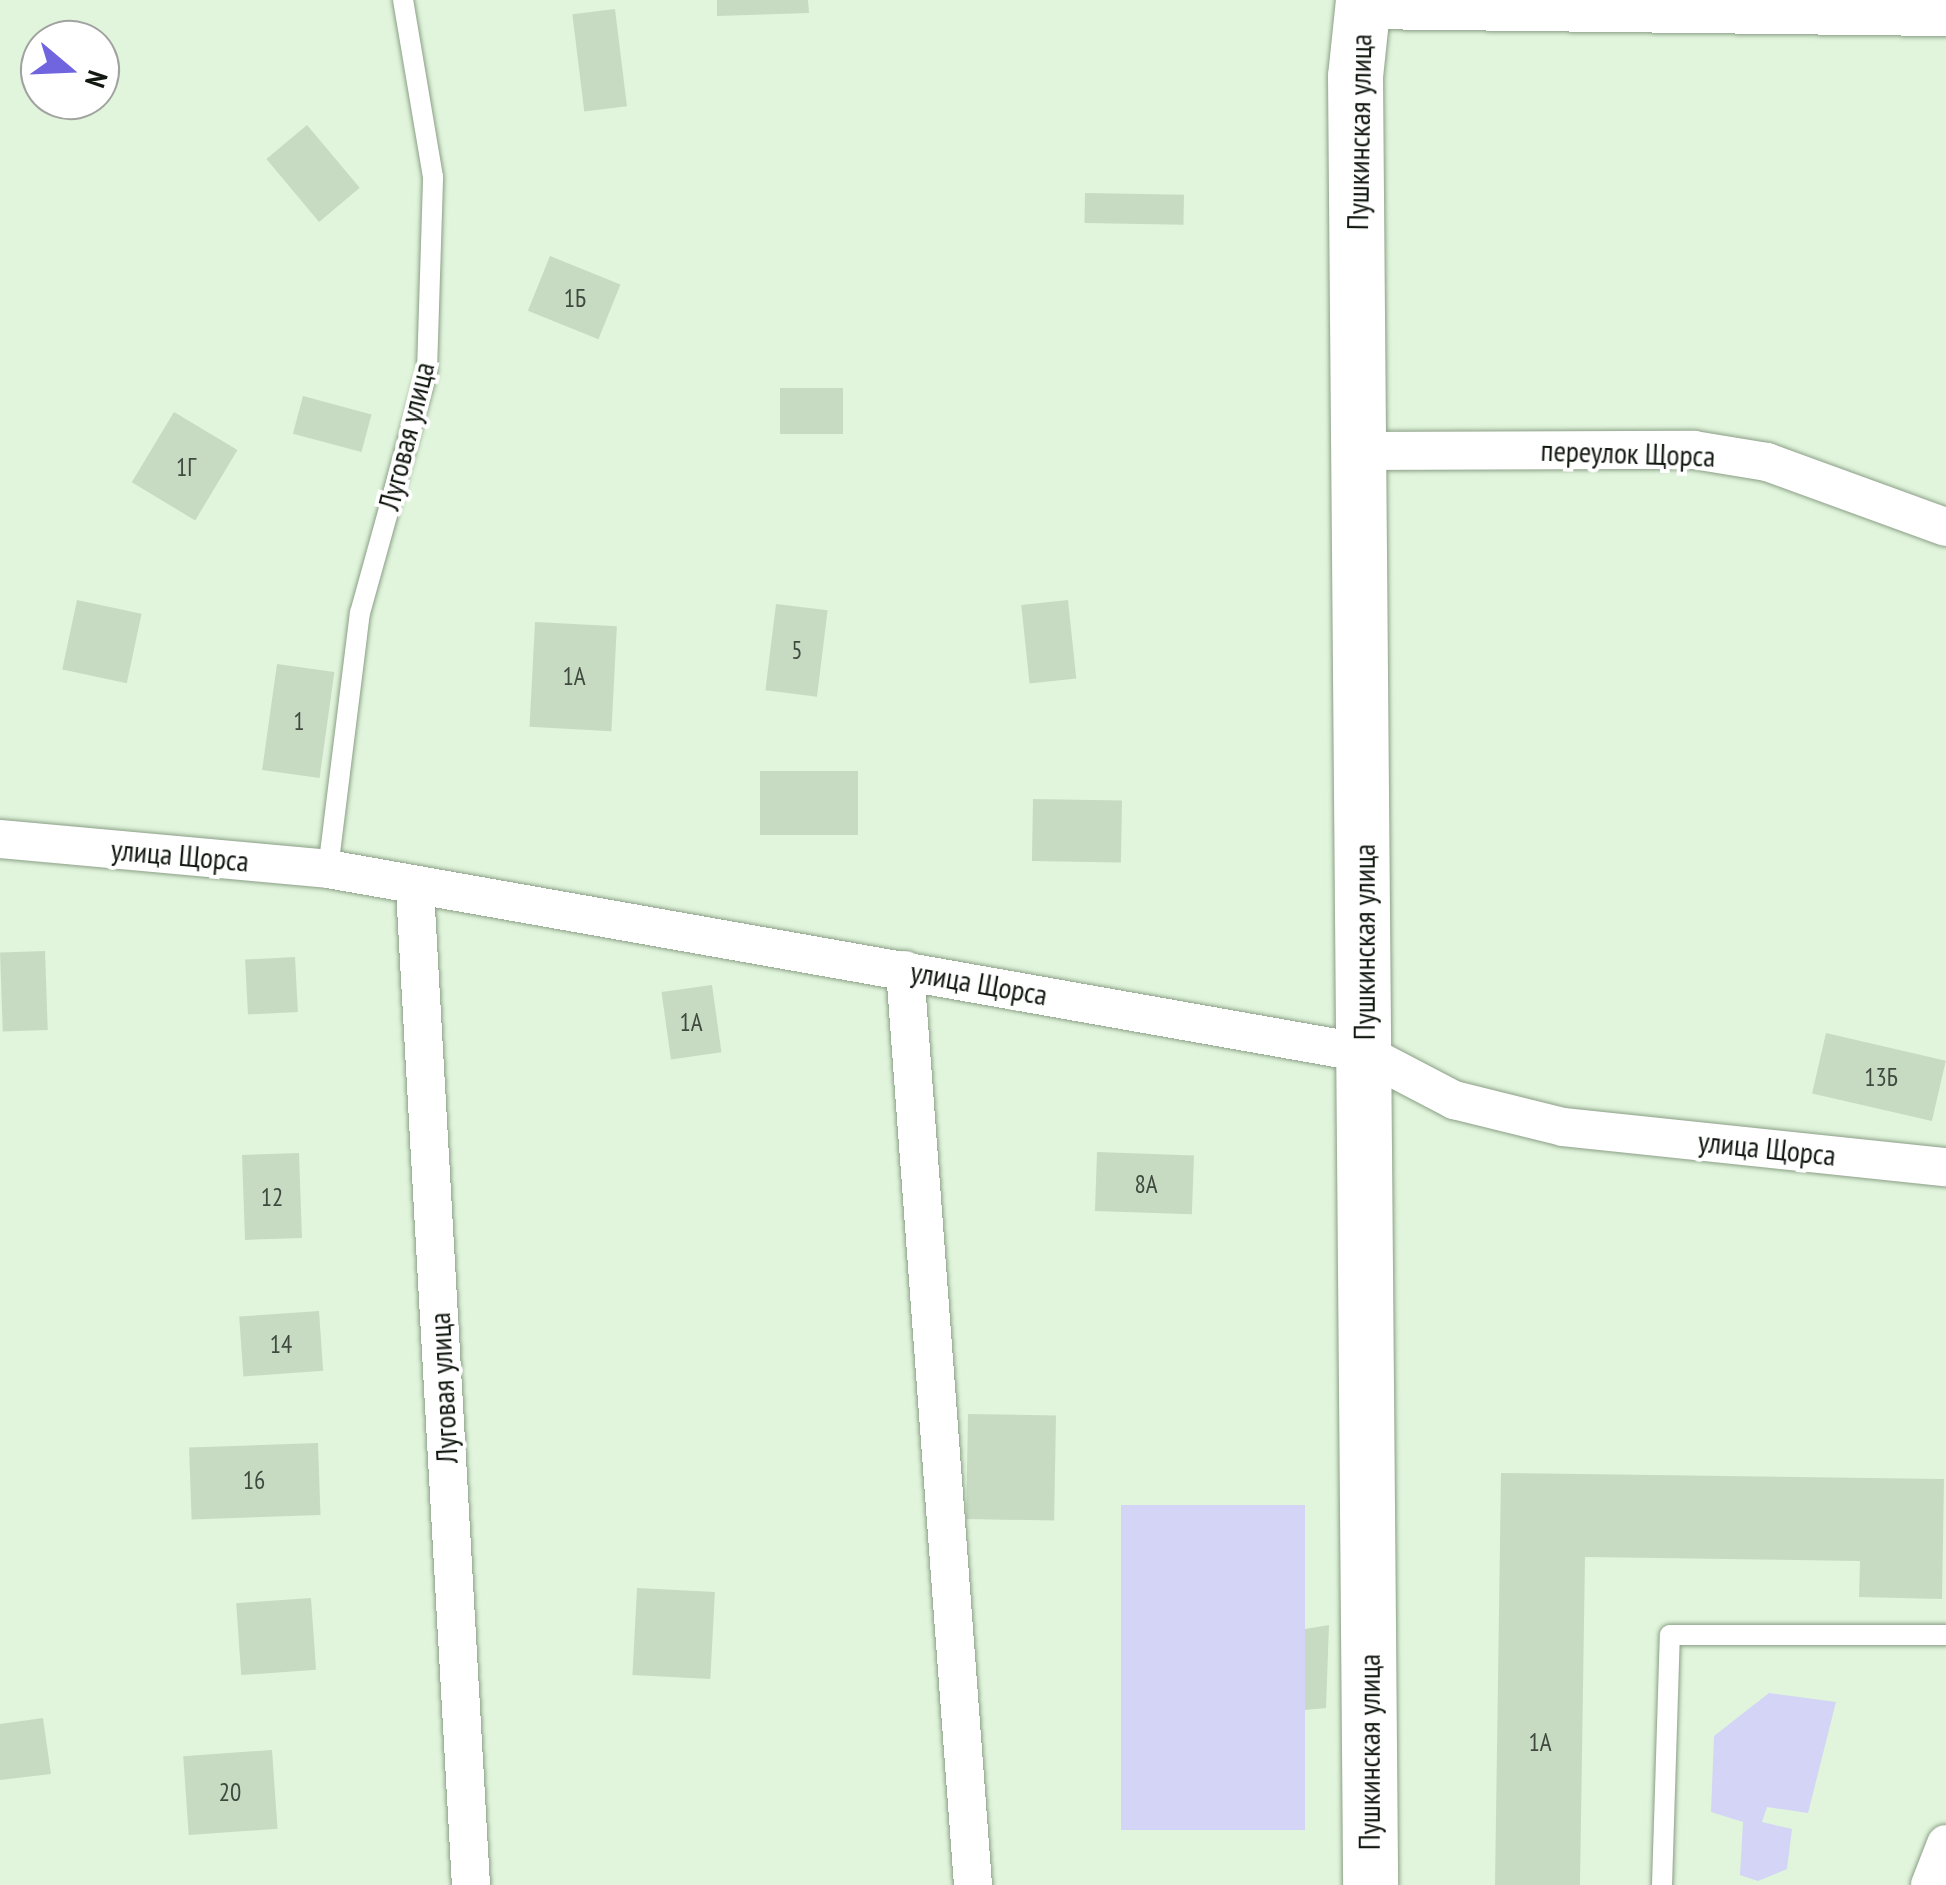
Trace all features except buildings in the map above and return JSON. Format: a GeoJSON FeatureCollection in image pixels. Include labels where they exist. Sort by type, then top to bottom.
{"type":"FeatureCollection","features":[{"type":"Feature","properties":{"kind":"street"},"geometry":{"type":"LineString","coordinates":[[1362,5],[1946,18]]}},
{"type":"Feature","properties":{"kind":"street","name":"Пушкинская улица"},"geometry":{"type":"LineString","coordinates":[[1362,5],[1359,451],[1370,1885]]}},
{"type":"Feature","properties":{"kind":"street","name":"переулок Щорса"},"geometry":{"type":"LineString","coordinates":[[1359,451],[1694,450],[1767,462],[1946,526]]}},
{"type":"Feature","properties":{"kind":"street","name":"улица Щорса"},"geometry":{"type":"LineString","coordinates":[[0,839],[328,869],[415,890],[905,970],[1364,1053],[1454,1100],[1563,1127],[1946,1167]]}},
{"type":"Feature","properties":{"kind":"street","name":"Луговая улица"},"geometry":{"type":"LineString","coordinates":[[415,890],[471,1885]]}},
{"type":"Feature","properties":{"kind":"street"},"geometry":{"type":"LineString","coordinates":[[905,970],[973,1885]]}},
{"type":"Feature","properties":{"kind":"street"},"geometry":{"type":"LineString","coordinates":[[1930,1885],[1946,1844]]}},
{"type":"Feature","properties":{"kind":"lane","name":"Луговая улица"},"geometry":{"type":"LineString","coordinates":[[328,869],[360,613],[427,371],[432,177],[403,0]]}},
{"type":"Feature","properties":{"kind":"lane"},"geometry":{"type":"LineString","coordinates":[[1662,1885],[1670,1634],[1946,1635]]}},
{"type":"Feature","properties":{"kind":"shaded area"},"geometry":{"type":"Polygon","coordinates":[[[1121,1505],[1305,1505],[1305,1830],[1121,1830],[1121,1505]]]}},
{"type":"Feature","properties":{"kind":"shaded area"},"geometry":{"type":"Polygon","coordinates":[[[1769,1693],[1836,1702],[1808,1813],[1767,1807],[1762,1822],[1792,1829],[1787,1869],[1758,1881],[1740,1875],[1743,1822],[1711,1812],[1714,1736],[1769,1693]]]}}]}
